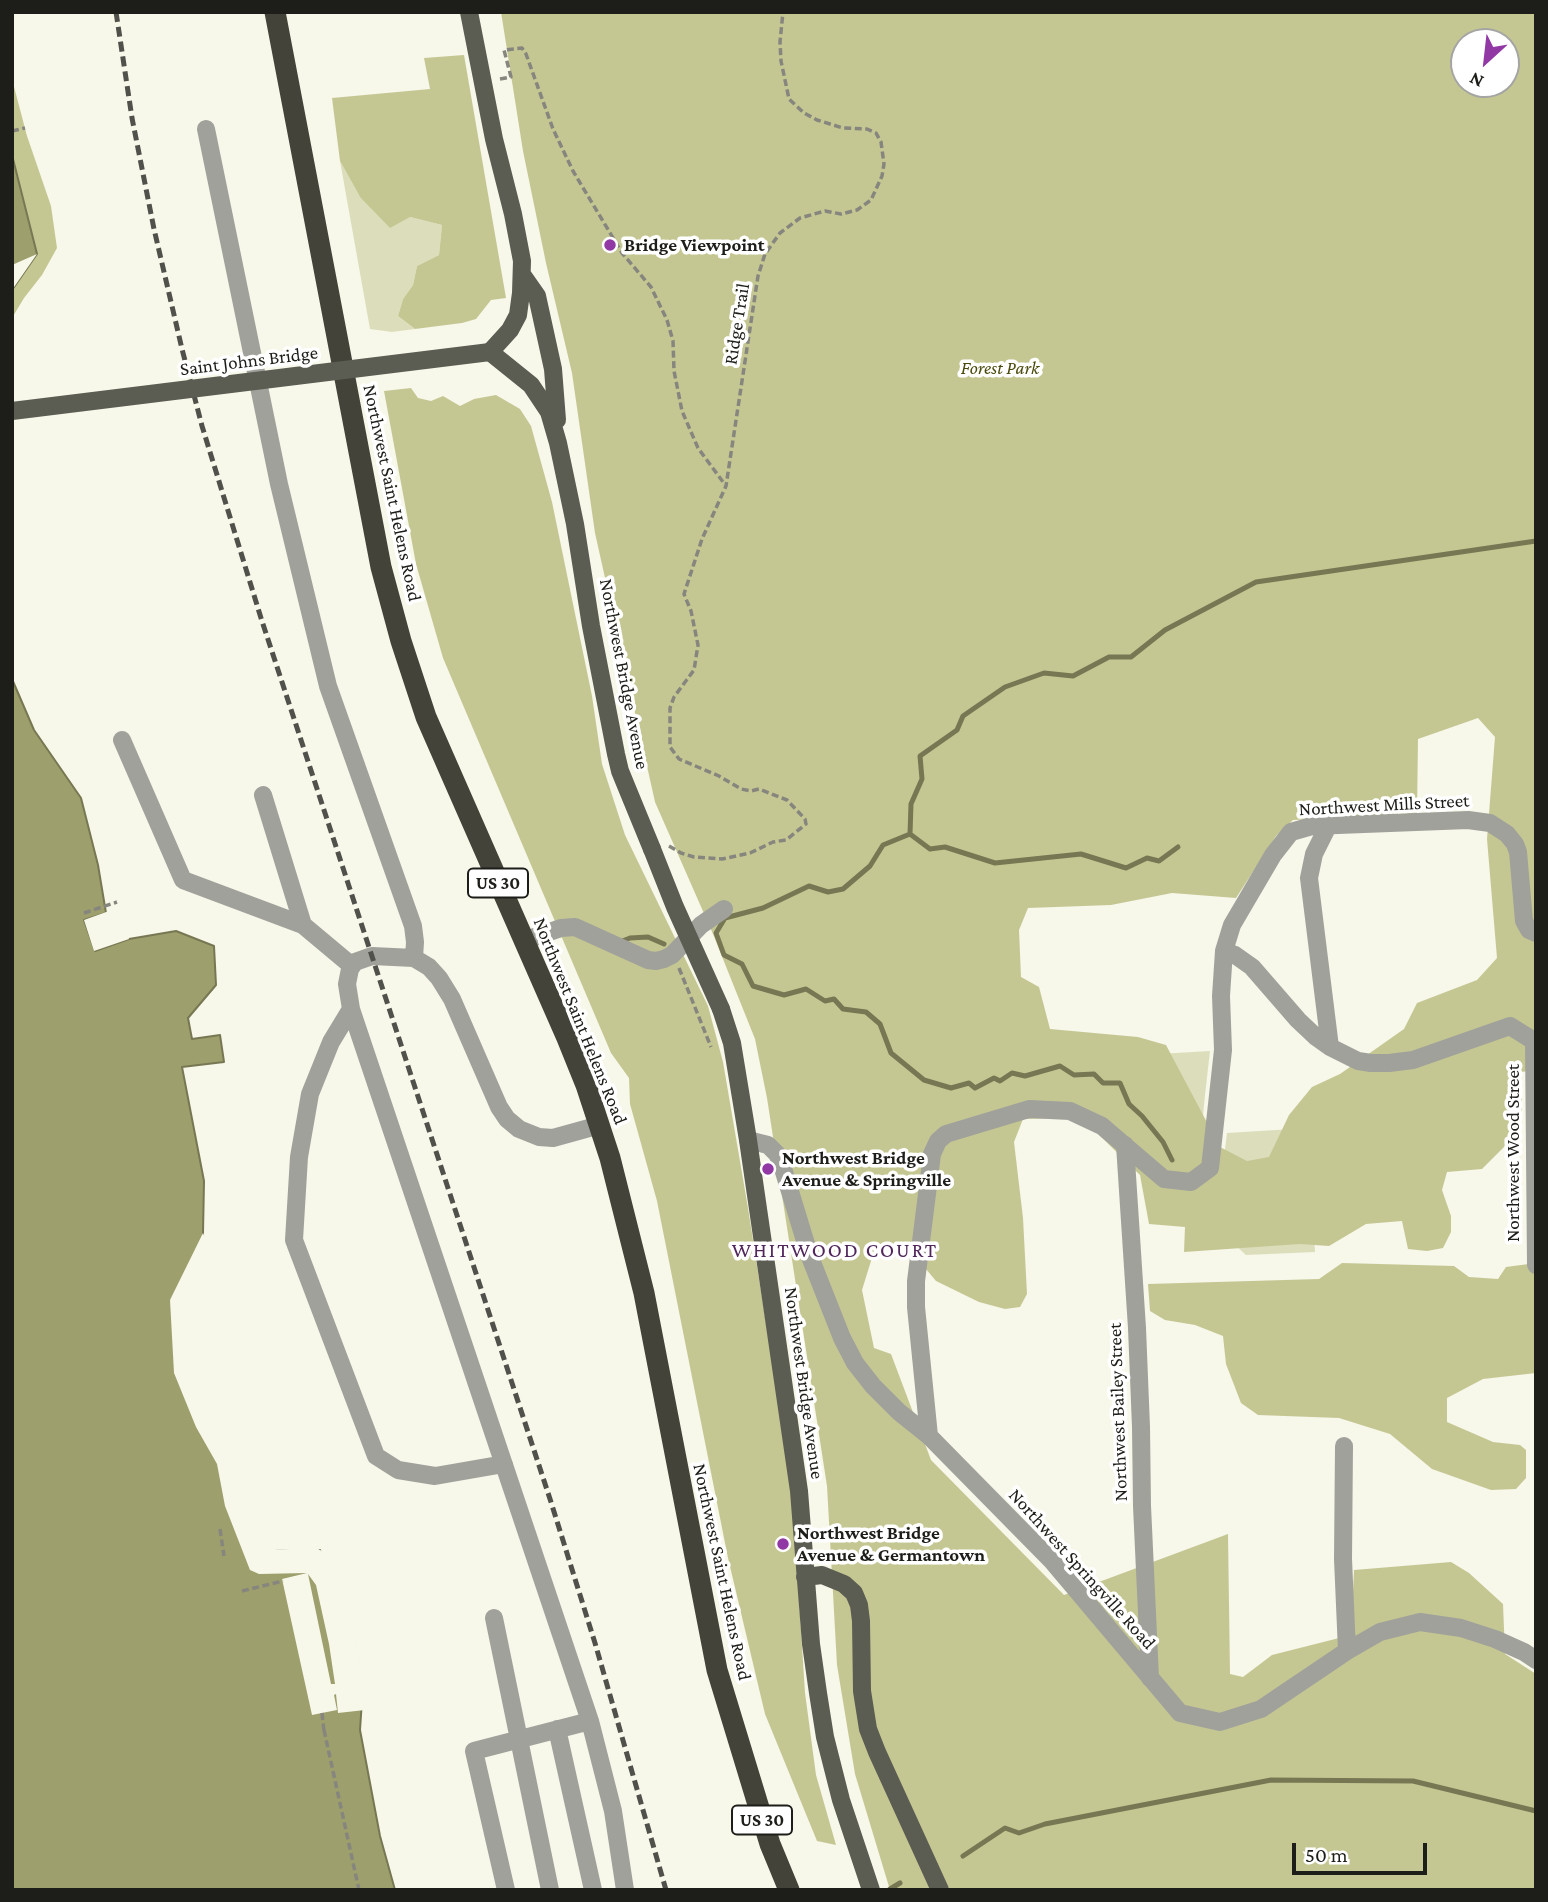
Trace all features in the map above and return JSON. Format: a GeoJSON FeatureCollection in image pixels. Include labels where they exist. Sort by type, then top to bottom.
{"type":"FeatureCollection","features":[{"type":"Feature","properties":{"kind":"highway","name":"Northwest Saint Helens Road"},"geometry":{"type":"LineString","coordinates":[[275,12],[381,567],[401,641],[426,717],[567,1038],[600,1125],[644,1293],[717,1670],[769,1844],[789,1890]]}},
{"type":"Feature","properties":{"kind":"main road","name":"Northwest Bridge Avenue"},"geometry":{"type":"LineString","coordinates":[[469,12],[494,139],[520,244],[523,276],[520,306],[510,330],[491,352],[531,385],[550,412],[575,524],[591,626],[620,771],[660,847],[675,907],[721,1009],[732,1044],[799,1491],[811,1644],[825,1737],[841,1800],[871,1890]]}},
{"type":"Feature","properties":{"kind":"main road","name":"Northwest Bridge Avenue"},"geometry":{"type":"LineString","coordinates":[[523,276],[537,296],[553,369],[558,443]]}},
{"type":"Feature","properties":{"kind":"main road","name":"Saint Johns Bridge"},"geometry":{"type":"LineString","coordinates":[[12,411],[491,352]]}},
{"type":"Feature","properties":{"kind":"main road"},"geometry":{"type":"LineString","coordinates":[[805,1577],[822,1575],[844,1584],[854,1593],[861,1621],[862,1691],[869,1729],[940,1890]]}},
{"type":"Feature","properties":{"kind":"street"},"geometry":{"type":"LineString","coordinates":[[206,129],[279,484],[328,686],[413,926],[414,958]]}},
{"type":"Feature","properties":{"kind":"street"},"geometry":{"type":"LineString","coordinates":[[122,740],[183,880],[303,925],[352,966]]}},
{"type":"Feature","properties":{"kind":"street"},"geometry":{"type":"LineString","coordinates":[[263,795],[303,925]]}},
{"type":"Feature","properties":{"kind":"street","name":"Northwest Mills Street"},"geometry":{"type":"LineString","coordinates":[[929,1436],[916,1307],[916,1281],[932,1154],[938,1141],[946,1134],[1029,1109],[1070,1111],[1102,1126],[1164,1179],[1191,1182],[1210,1168],[1223,1050],[1221,996],[1224,951],[1232,925],[1273,855],[1291,832],[1328,826],[1468,820],[1490,823],[1507,834],[1518,852],[1524,921],[1529,929],[1536,933]]}},
{"type":"Feature","properties":{"kind":"street"},"geometry":{"type":"LineString","coordinates":[[1328,826],[1314,854],[1309,878],[1329,1047]]}},
{"type":"Feature","properties":{"kind":"street"},"geometry":{"type":"LineString","coordinates":[[523,941],[561,928],[576,927],[648,960],[656,961],[673,955],[701,925],[724,909]]}},
{"type":"Feature","properties":{"kind":"street"},"geometry":{"type":"LineString","coordinates":[[1224,951],[1252,967],[1298,1020],[1329,1047]]}},
{"type":"Feature","properties":{"kind":"street"},"geometry":{"type":"LineString","coordinates":[[600,1125],[553,1138],[528,1133],[507,1119],[499,1107],[452,999],[429,967],[414,958],[372,956],[355,962],[352,966],[346,984],[351,1009],[590,1721],[614,1811],[625,1890]]}},
{"type":"Feature","properties":{"kind":"street"},"geometry":{"type":"LineString","coordinates":[[351,1009],[331,1042],[310,1094],[299,1157],[294,1240],[376,1456],[398,1470],[435,1476],[504,1464]]}},
{"type":"Feature","properties":{"kind":"street","name":"Northwest Wood Street"},"geometry":{"type":"LineString","coordinates":[[1329,1047],[1358,1060],[1389,1063],[1413,1060],[1510,1026],[1534,1041],[1536,1265]]}},
{"type":"Feature","properties":{"kind":"street","name":"Northwest Springville Road"},"geometry":{"type":"LineString","coordinates":[[748,1140],[768,1145],[781,1161],[810,1257],[842,1338],[855,1363],[873,1386],[929,1436],[1052,1561],[1180,1713],[1220,1722],[1261,1709],[1346,1651],[1380,1632],[1420,1622],[1461,1628],[1495,1639],[1536,1660]]}},
{"type":"Feature","properties":{"kind":"street","name":"Northwest Bailey Street"},"geometry":{"type":"LineString","coordinates":[[1125,1145],[1138,1328],[1142,1506],[1150,1678]]}},
{"type":"Feature","properties":{"kind":"street"},"geometry":{"type":"LineString","coordinates":[[1344,1446],[1343,1559],[1346,1651]]}},
{"type":"Feature","properties":{"kind":"street"},"geometry":{"type":"LineString","coordinates":[[494,1618],[550,1890]]}},
{"type":"Feature","properties":{"kind":"street"},"geometry":{"type":"LineString","coordinates":[[506,1890],[474,1751],[590,1721]]}},
{"type":"Feature","properties":{"kind":"street"},"geometry":{"type":"LineString","coordinates":[[557,1729],[593,1890]]}},
{"type":"Feature","properties":{"kind":"path","name":"Ridge Trail"},"geometry":{"type":"LineString","coordinates":[[660,847],[694,857],[722,859],[750,853],[773,842],[786,840],[806,824],[805,819],[788,800],[759,789],[741,789],[719,776],[679,759],[670,747],[670,708],[674,697],[694,670],[698,645],[691,611],[684,594],[702,539],[726,486],[758,276],[765,254],[780,233],[800,218],[825,211],[841,214],[857,210],[871,200],[882,176],[884,164],[881,142],[876,133],[867,129],[843,128],[817,120],[804,113],[789,99],[781,61],[783,12]]}},
{"type":"Feature","properties":{"kind":"path"},"geometry":{"type":"LineString","coordinates":[[498,80],[511,77],[504,50],[522,48],[553,129],[573,171],[622,253],[651,287],[667,320],[673,341],[674,371],[682,411],[698,448],[726,486]]}},
{"type":"Feature","properties":{"kind":"path"},"geometry":{"type":"LineString","coordinates":[[12,131],[25,128]]}},
{"type":"Feature","properties":{"kind":"path"},"geometry":{"type":"LineString","coordinates":[[84,913],[117,902]]}},
{"type":"Feature","properties":{"kind":"path"},"geometry":{"type":"LineString","coordinates":[[682,975],[712,1047]]}},
{"type":"Feature","properties":{"kind":"path"},"geometry":{"type":"LineString","coordinates":[[220,1529],[225,1556]]}},
{"type":"Feature","properties":{"kind":"path"},"geometry":{"type":"LineString","coordinates":[[242,1591],[282,1581]]}},
{"type":"Feature","properties":{"kind":"path"},"geometry":{"type":"LineString","coordinates":[[322,1713],[359,1890]]}},
{"type":"Feature","properties":{"kind":"shaded area"},"geometry":{"type":"Polygon","coordinates":[[[12,155],[37,254],[12,290],[12,155]]]}},
{"type":"Feature","properties":{"kind":"shaded area"},"geometry":{"type":"Polygon","coordinates":[[[340,161],[360,197],[410,217],[442,225],[439,255],[417,266],[413,285],[403,299],[398,316],[415,329],[392,332],[370,329],[340,161]]]}},
{"type":"Feature","properties":{"kind":"shaded area"},"geometry":{"type":"Polygon","coordinates":[[[12,679],[34,730],[81,798],[98,865],[106,913],[84,920],[95,951],[129,939],[176,931],[214,946],[216,985],[188,1018],[192,1039],[220,1035],[224,1062],[182,1067],[204,1181],[207,1389],[262,1545],[271,1551],[320,1550],[362,1700],[360,1730],[380,1836],[395,1890],[12,1890],[12,679]]]}},
{"type":"Feature","properties":{"kind":"shaded area"},"geometry":{"type":"Polygon","coordinates":[[[1210,1051],[1205,1095],[1199,1157],[1141,1055],[1210,1051]]]}},
{"type":"Feature","properties":{"kind":"shaded area"},"geometry":{"type":"Polygon","coordinates":[[[1309,1128],[1315,1252],[1246,1255],[1232,1242],[1222,1174],[1227,1133],[1309,1128]]]}},
{"type":"Feature","properties":{"kind":"green space","name":"Forest Park"},"geometry":{"type":"Polygon","coordinates":[[[501,12],[1536,12],[1536,1070],[1521,1072],[1522,1107],[1516,1135],[1482,1169],[1447,1172],[1442,1190],[1451,1216],[1451,1232],[1443,1248],[1427,1251],[1408,1249],[1402,1221],[1366,1224],[1329,1246],[1300,1244],[1184,1252],[1185,1227],[1149,1224],[1140,1175],[1094,1130],[1067,1118],[1023,1119],[1014,1142],[1023,1218],[1027,1294],[1020,1307],[1005,1309],[979,1302],[936,1281],[906,1245],[875,1248],[862,1290],[874,1348],[891,1354],[931,1460],[1064,1595],[1228,1534],[1230,1674],[1243,1677],[1272,1655],[1351,1635],[1354,1570],[1451,1562],[1469,1573],[1503,1604],[1505,1654],[1536,1674],[1536,1890],[890,1890],[855,1774],[837,1665],[827,1486],[767,1098],[755,1039],[713,934],[655,802],[595,533],[572,373],[523,151],[501,12]],[[1478,718],[1418,739],[1417,814],[1293,820],[1276,836],[1236,898],[1172,893],[1111,905],[1028,908],[1019,930],[1021,977],[1039,987],[1050,1029],[1138,1037],[1166,1045],[1220,1147],[1247,1161],[1269,1157],[1289,1115],[1312,1087],[1340,1074],[1404,1029],[1417,1003],[1477,980],[1497,958],[1487,839],[1495,737],[1478,718]]]}},
{"type":"Feature","properties":{"kind":"green space"},"geometry":{"type":"Polygon","coordinates":[[[464,55],[506,298],[491,300],[476,319],[415,329],[398,316],[403,299],[413,285],[417,266],[439,255],[442,225],[410,217],[390,228],[360,197],[340,161],[332,98],[430,89],[424,58],[464,55]]]}},
{"type":"Feature","properties":{"kind":"green space"},"geometry":{"type":"Polygon","coordinates":[[[12,79],[27,136],[51,206],[57,248],[12,318],[12,290],[37,254],[12,155],[12,79]]]}},
{"type":"Feature","properties":{"kind":"green space"},"geometry":{"type":"Polygon","coordinates":[[[411,388],[418,398],[431,401],[443,396],[460,406],[474,399],[496,395],[520,409],[531,426],[552,502],[592,696],[602,764],[625,835],[708,1006],[723,1062],[792,1490],[805,1693],[816,1775],[836,1845],[817,1841],[765,1714],[728,1558],[657,1201],[630,1104],[629,1078],[611,1053],[443,658],[416,564],[384,391],[411,388]]]}},
{"type":"Feature","properties":{"kind":"green space"},"geometry":{"type":"Polygon","coordinates":[[[1342,1263],[1454,1266],[1469,1277],[1498,1279],[1506,1267],[1536,1263],[1536,1373],[1483,1379],[1447,1398],[1447,1422],[1493,1442],[1520,1445],[1526,1450],[1526,1478],[1516,1489],[1491,1490],[1432,1469],[1390,1434],[1339,1418],[1258,1415],[1241,1403],[1226,1364],[1223,1336],[1195,1325],[1165,1320],[1150,1311],[1148,1284],[1319,1279],[1342,1263]]]}},
{"type":"Feature","properties":{"kind":"pier"},"geometry":{"type":"Polygon","coordinates":[[[37,254],[12,290],[12,265],[37,254]]]}},
{"type":"Feature","properties":{"kind":"pier"},"geometry":{"type":"Polygon","coordinates":[[[109,911],[108,916],[88,923],[96,946],[128,936],[129,939],[94,951],[84,920],[109,911]]]}},
{"type":"Feature","properties":{"kind":"pier"},"geometry":{"type":"Polygon","coordinates":[[[203,1233],[207,1242],[211,1388],[242,1462],[248,1501],[265,1542],[272,1548],[277,1550],[315,1547],[340,1566],[361,1669],[365,1710],[338,1713],[336,1694],[337,1710],[312,1715],[282,1579],[307,1573],[259,1574],[250,1570],[225,1506],[217,1464],[196,1427],[174,1373],[170,1300],[203,1233]],[[308,1574],[331,1684],[335,1684],[329,1644],[316,1585],[308,1574]]]}},
{"type":"Feature","properties":{"kind":"waterway"},"geometry":{"type":"LineString","coordinates":[[910,834],[911,804],[922,779],[920,756],[957,730],[963,716],[1005,687],[1044,673],[1073,676],[1109,657],[1131,657],[1165,630],[1256,582],[1536,541]]}},
{"type":"Feature","properties":{"kind":"waterway"},"geometry":{"type":"LineString","coordinates":[[910,834],[883,845],[870,866],[843,889],[828,892],[809,886],[763,908],[725,918],[716,933],[724,955],[742,964],[753,986],[784,995],[806,989],[825,1001],[834,999],[843,1009],[866,1012],[880,1024],[891,1053],[924,1080],[951,1088],[969,1083],[975,1088],[994,1078],[1000,1081],[1012,1073],[1025,1076],[1060,1066],[1074,1075],[1094,1074],[1103,1083],[1120,1083],[1129,1104],[1163,1142],[1172,1160]]}},
{"type":"Feature","properties":{"kind":"waterway"},"geometry":{"type":"LineString","coordinates":[[910,834],[930,849],[945,847],[995,863],[1081,854],[1126,868],[1147,858],[1159,861],[1178,847]]}},
{"type":"Feature","properties":{"kind":"waterway"},"geometry":{"type":"LineString","coordinates":[[620,942],[630,938],[648,937],[664,944]]}},
{"type":"Feature","properties":{"kind":"waterway"},"geometry":{"type":"LineString","coordinates":[[963,1856],[1005,1828],[1019,1833],[1045,1824],[1271,1780],[1413,1781],[1536,1811]]}},
{"type":"Feature","properties":{"kind":"waterway"},"geometry":{"type":"LineString","coordinates":[[890,1889],[900,1883]]}},
{"type":"Feature","properties":{"kind":"railway"},"geometry":{"type":"LineString","coordinates":[[116,12],[132,118],[154,229],[202,426],[261,618],[551,1502],[595,1643],[666,1890]]}},
{"type":"Feature","properties":{"kind":"place","name":"Bridge Viewpoint"},"geometry":{"type":"Point","coordinates":[610,245]}},
{"type":"Feature","properties":{"kind":"place","name":"Northwest Bridge Avenue & Springville"},"geometry":{"type":"Point","coordinates":[768,1169]}},
{"type":"Feature","properties":{"kind":"place","name":"Northwest Bridge Avenue & Germantown"},"geometry":{"type":"Point","coordinates":[783,1544]}},
{"type":"Feature","properties":{"kind":"district","name":"WHITWOOD COURT"},"geometry":{"type":"Point","coordinates":[835,1251]}}]}
